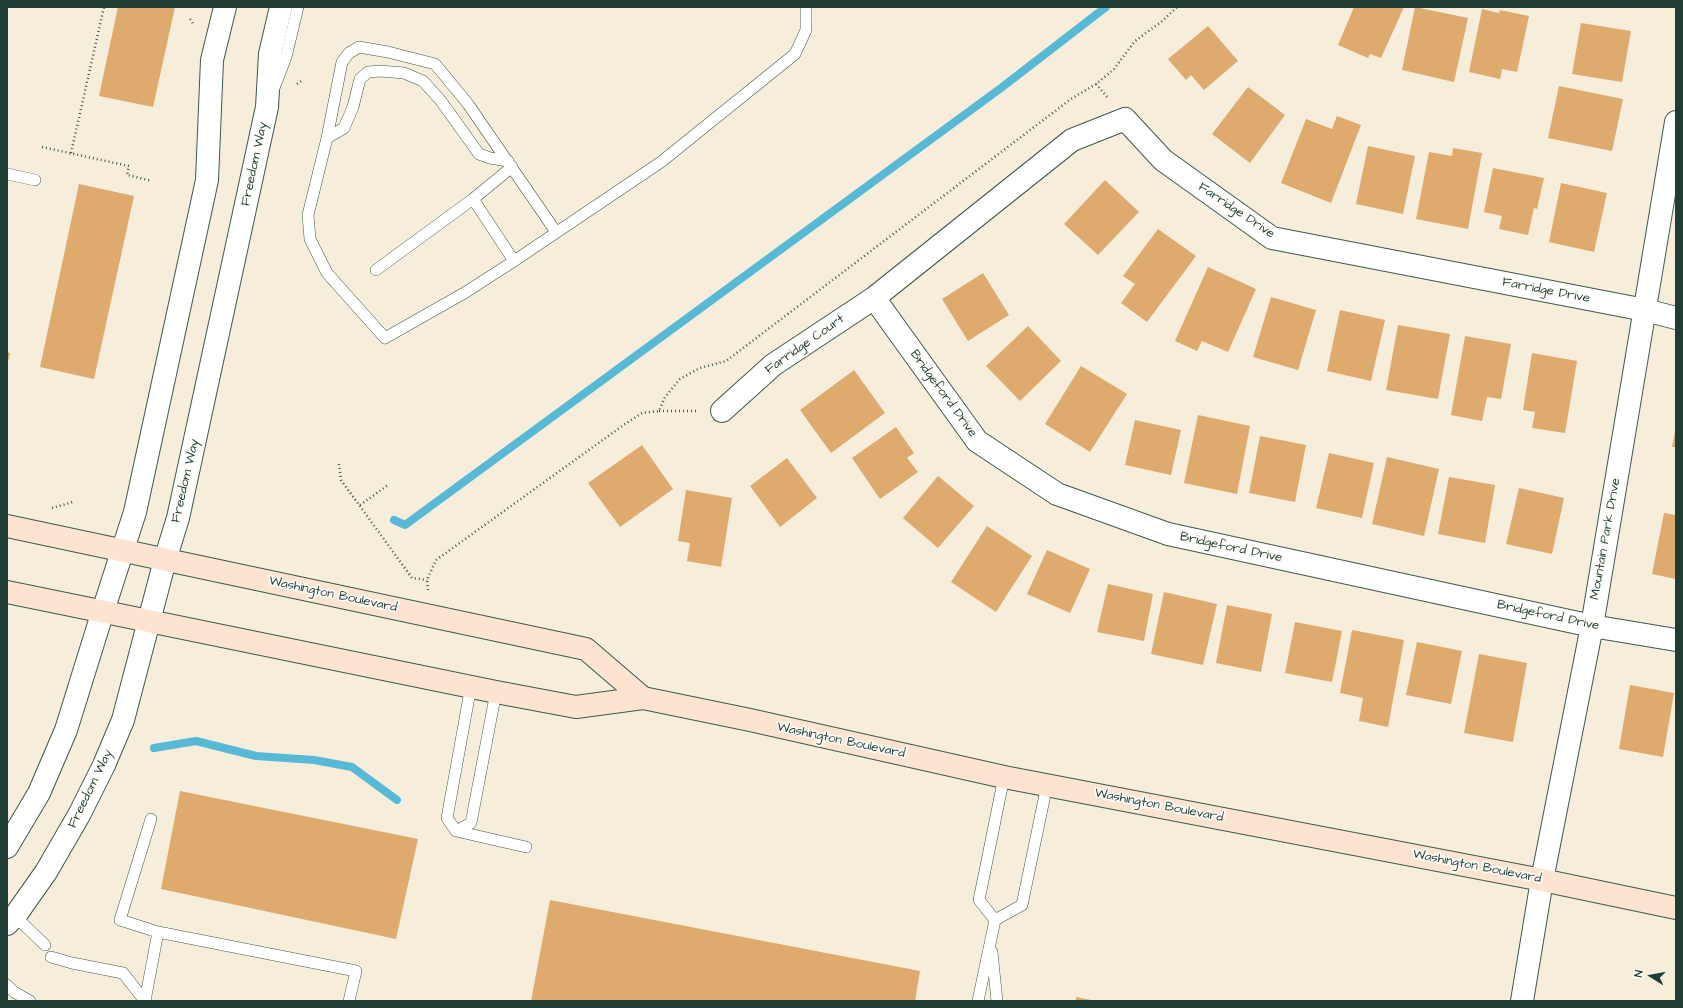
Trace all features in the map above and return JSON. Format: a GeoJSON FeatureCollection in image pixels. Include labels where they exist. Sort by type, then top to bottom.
{"type":"FeatureCollection","features":[{"type":"Feature","properties":{"kind":"main road","name":"Washington Boulevard"},"geometry":{"type":"LineString","coordinates":[[7,526],[586,649],[643,698]]}},
{"type":"Feature","properties":{"kind":"main road","name":"Washington Boulevard"},"geometry":{"type":"LineString","coordinates":[[7,592],[576,707],[643,698],[750,720],[1004,777],[1542,880],[1676,908]]}},
{"type":"Feature","properties":{"kind":"street"},"geometry":{"type":"LineString","coordinates":[[7,847],[39,793],[66,730],[135,512],[206,180],[212,60],[225,7]]}},
{"type":"Feature","properties":{"kind":"street","name":"Freedom Way"},"geometry":{"type":"LineString","coordinates":[[11,920],[46,872],[79,815],[104,765],[123,720],[165,560],[178,518],[267,107],[270,54],[281,7]]}},
{"type":"Feature","properties":{"kind":"street","name":"Farridge Drive"},"geometry":{"type":"LineString","coordinates":[[874,298],[1072,140],[1125,119],[1164,160],[1272,238],[1645,310],[1676,318]]}},
{"type":"Feature","properties":{"kind":"street","name":"Mountain Park Drive"},"geometry":{"type":"LineString","coordinates":[[1522,1001],[1542,880],[1592,626],[1676,122]]}},
{"type":"Feature","properties":{"kind":"street","name":"Farridge Court"},"geometry":{"type":"LineString","coordinates":[[722,411],[773,365],[874,298]]}},
{"type":"Feature","properties":{"kind":"street","name":"Bridgeford Drive"},"geometry":{"type":"LineString","coordinates":[[874,298],[977,441],[1057,494],[1168,534],[1592,626],[1676,640]]}},
{"type":"Feature","properties":{"kind":"lane"},"geometry":{"type":"LineString","coordinates":[[267,107],[286,57],[298,7]]}},
{"type":"Feature","properties":{"kind":"lane"},"geometry":{"type":"LineString","coordinates":[[556,232],[468,104],[435,64],[388,52],[359,47],[349,52],[342,62],[327,138],[308,215],[310,239],[327,273],[385,338],[466,292],[514,261],[661,162],[795,54],[806,30],[806,7]]}},
{"type":"Feature","properties":{"kind":"lane"},"geometry":{"type":"LineString","coordinates":[[327,138],[344,128],[353,107],[360,79],[368,72],[380,71],[404,73],[423,81],[441,101],[479,154],[510,164]]}},
{"type":"Feature","properties":{"kind":"lane"},"geometry":{"type":"LineString","coordinates":[[376,270],[473,199],[510,164]]}},
{"type":"Feature","properties":{"kind":"lane"},"geometry":{"type":"LineString","coordinates":[[7,174],[35,180]]}},
{"type":"Feature","properties":{"kind":"lane"},"geometry":{"type":"LineString","coordinates":[[473,199],[514,261]]}},
{"type":"Feature","properties":{"kind":"lane"},"geometry":{"type":"LineString","coordinates":[[471,686],[447,818],[456,831],[526,847]]}},
{"type":"Feature","properties":{"kind":"lane"},"geometry":{"type":"LineString","coordinates":[[456,831],[471,823],[496,692]]}},
{"type":"Feature","properties":{"kind":"lane"},"geometry":{"type":"LineString","coordinates":[[995,920],[979,900],[1004,777]]}},
{"type":"Feature","properties":{"kind":"lane"},"geometry":{"type":"LineString","coordinates":[[978,1001],[995,920],[1022,905],[1047,785]]}},
{"type":"Feature","properties":{"kind":"lane"},"geometry":{"type":"LineString","coordinates":[[150,818],[120,920],[158,932],[356,971],[349,1001]]}},
{"type":"Feature","properties":{"kind":"lane"},"geometry":{"type":"LineString","coordinates":[[11,920],[45,945]]}},
{"type":"Feature","properties":{"kind":"lane"},"geometry":{"type":"LineString","coordinates":[[145,1001],[158,932]]}},
{"type":"Feature","properties":{"kind":"lane"},"geometry":{"type":"LineString","coordinates":[[990,940],[997,1001]]}},
{"type":"Feature","properties":{"kind":"lane"},"geometry":{"type":"LineString","coordinates":[[51,957],[72,963],[123,973],[145,1001]]}},
{"type":"Feature","properties":{"kind":"lane"},"geometry":{"type":"LineString","coordinates":[[7,985],[14,992],[30,1001]]}},
{"type":"Feature","properties":{"kind":"path"},"geometry":{"type":"LineString","coordinates":[[71,153],[104,7]]}},
{"type":"Feature","properties":{"kind":"path"},"geometry":{"type":"LineString","coordinates":[[659,411],[666,396],[680,379],[700,368],[726,361],[1071,99],[1096,84],[1114,69],[1135,41],[1161,22],[1177,7]]}},
{"type":"Feature","properties":{"kind":"path"},"geometry":{"type":"LineString","coordinates":[[42,146],[129,166],[127,175],[152,181]]}},
{"type":"Feature","properties":{"kind":"path"},"geometry":{"type":"LineString","coordinates":[[429,616],[427,580],[436,560],[625,424],[642,414],[659,411],[722,411]]}},
{"type":"Feature","properties":{"kind":"path"},"geometry":{"type":"LineString","coordinates":[[339,464],[341,480],[412,578],[427,580]]}},
{"type":"Feature","properties":{"kind":"path"},"geometry":{"type":"LineString","coordinates":[[360,505],[388,485]]}},
{"type":"Feature","properties":{"kind":"building"},"geometry":{"type":"Polygon","coordinates":[[[118,7],[175,7],[153,107],[99,96],[118,7]]]}},
{"type":"Feature","properties":{"kind":"building"},"geometry":{"type":"Polygon","coordinates":[[[1354,7],[1404,7],[1381,58],[1370,54],[1368,58],[1338,45],[1354,7]]]}},
{"type":"Feature","properties":{"kind":"building"},"geometry":{"type":"Polygon","coordinates":[[[1415,7],[1468,18],[1454,82],[1402,70],[1415,7]]]}},
{"type":"Feature","properties":{"kind":"building"},"geometry":{"type":"Polygon","coordinates":[[[1482,9],[1499,13],[1500,10],[1529,16],[1517,72],[1502,69],[1500,79],[1469,72],[1482,9]]]}},
{"type":"Feature","properties":{"kind":"building"},"geometry":{"type":"Polygon","coordinates":[[[1581,23],[1631,31],[1622,82],[1572,74],[1581,23]]]}},
{"type":"Feature","properties":{"kind":"building"},"geometry":{"type":"Polygon","coordinates":[[[1208,26],[1238,61],[1204,90],[1191,75],[1186,80],[1168,59],[1208,26]]]}},
{"type":"Feature","properties":{"kind":"building"},"geometry":{"type":"Polygon","coordinates":[[[1559,86],[1623,99],[1612,151],[1548,138],[1559,86]]]}},
{"type":"Feature","properties":{"kind":"building"},"geometry":{"type":"Polygon","coordinates":[[[1248,87],[1285,115],[1250,163],[1212,134],[1248,87]]]}},
{"type":"Feature","properties":{"kind":"building"},"geometry":{"type":"Polygon","coordinates":[[[1337,116],[1361,125],[1331,203],[1281,183],[1306,119],[1332,129],[1337,116]]]}},
{"type":"Feature","properties":{"kind":"building"},"geometry":{"type":"Polygon","coordinates":[[[1368,146],[1415,156],[1403,214],[1356,204],[1368,146]]]}},
{"type":"Feature","properties":{"kind":"building"},"geometry":{"type":"Polygon","coordinates":[[[1453,148],[1482,153],[1468,229],[1416,219],[1429,152],[1452,156],[1453,148]]]}},
{"type":"Feature","properties":{"kind":"building"},"geometry":{"type":"Polygon","coordinates":[[[1493,168],[1544,178],[1537,209],[1534,208],[1528,235],[1499,229],[1502,216],[1484,212],[1493,168]]]}},
{"type":"Feature","properties":{"kind":"building"},"geometry":{"type":"Polygon","coordinates":[[[1105,180],[1139,212],[1098,255],[1064,224],[1105,180]]]}},
{"type":"Feature","properties":{"kind":"building"},"geometry":{"type":"Polygon","coordinates":[[[1561,183],[1607,193],[1594,252],[1549,242],[1561,183]]]}},
{"type":"Feature","properties":{"kind":"building"},"geometry":{"type":"Polygon","coordinates":[[[79,184],[134,196],[94,379],[40,367],[79,184]]]}},
{"type":"Feature","properties":{"kind":"building"},"geometry":{"type":"Polygon","coordinates":[[[1158,229],[1196,256],[1147,322],[1121,303],[1135,284],[1123,276],[1158,229]]]}},
{"type":"Feature","properties":{"kind":"building"},"geometry":{"type":"Polygon","coordinates":[[[1208,267],[1256,289],[1228,352],[1202,341],[1197,351],[1175,341],[1208,267]]]}},
{"type":"Feature","properties":{"kind":"building"},"geometry":{"type":"Polygon","coordinates":[[[983,273],[1009,315],[968,341],[942,299],[983,273]]]}},
{"type":"Feature","properties":{"kind":"building"},"geometry":{"type":"Polygon","coordinates":[[[1271,297],[1316,310],[1298,370],[1253,357],[1271,297]]]}},
{"type":"Feature","properties":{"kind":"building"},"geometry":{"type":"Polygon","coordinates":[[[1340,310],[1385,320],[1371,381],[1327,371],[1340,310]]]}},
{"type":"Feature","properties":{"kind":"building"},"geometry":{"type":"Polygon","coordinates":[[[1398,325],[1450,334],[1438,399],[1386,390],[1398,325]]]}},
{"type":"Feature","properties":{"kind":"building"},"geometry":{"type":"Polygon","coordinates":[[[1028,326],[1061,361],[1020,401],[986,366],[1028,326]]]}},
{"type":"Feature","properties":{"kind":"building"},"geometry":{"type":"Polygon","coordinates":[[[1465,336],[1511,344],[1501,399],[1487,397],[1482,421],[1451,415],[1465,336]]]}},
{"type":"Feature","properties":{"kind":"building"},"geometry":{"type":"Polygon","coordinates":[[[7,352],[10,353],[8,362],[7,362],[7,352]]]}},
{"type":"Feature","properties":{"kind":"building"},"geometry":{"type":"Polygon","coordinates":[[[1532,353],[1577,361],[1565,433],[1532,428],[1535,412],[1523,410],[1532,353]]]}},
{"type":"Feature","properties":{"kind":"building"},"geometry":{"type":"Polygon","coordinates":[[[1081,366],[1127,394],[1090,452],[1045,424],[1081,366]]]}},
{"type":"Feature","properties":{"kind":"building"},"geometry":{"type":"Polygon","coordinates":[[[854,370],[885,413],[831,453],[800,410],[854,370]]]}},
{"type":"Feature","properties":{"kind":"building"},"geometry":{"type":"Polygon","coordinates":[[[1198,415],[1250,426],[1237,494],[1184,483],[1198,415]]]}},
{"type":"Feature","properties":{"kind":"building"},"geometry":{"type":"Polygon","coordinates":[[[1135,420],[1181,430],[1171,475],[1125,465],[1135,420]]]}},
{"type":"Feature","properties":{"kind":"building"},"geometry":{"type":"Polygon","coordinates":[[[896,427],[914,453],[907,458],[918,472],[880,499],[852,458],[896,427]]]}},
{"type":"Feature","properties":{"kind":"building"},"geometry":{"type":"Polygon","coordinates":[[[1675,432],[1676,447],[1672,447],[1675,432]]]}},
{"type":"Feature","properties":{"kind":"building"},"geometry":{"type":"Polygon","coordinates":[[[1260,436],[1306,445],[1295,502],[1249,493],[1260,436]]]}},
{"type":"Feature","properties":{"kind":"building"},"geometry":{"type":"Polygon","coordinates":[[[642,445],[673,489],[620,527],[588,483],[642,445]]]}},
{"type":"Feature","properties":{"kind":"building"},"geometry":{"type":"Polygon","coordinates":[[[1329,453],[1374,463],[1362,518],[1316,508],[1329,453]]]}},
{"type":"Feature","properties":{"kind":"building"},"geometry":{"type":"Polygon","coordinates":[[[1387,457],[1439,469],[1424,536],[1372,524],[1387,457]]]}},
{"type":"Feature","properties":{"kind":"building"},"geometry":{"type":"Polygon","coordinates":[[[787,458],[817,498],[780,527],[750,486],[787,458]]]}},
{"type":"Feature","properties":{"kind":"building"},"geometry":{"type":"Polygon","coordinates":[[[938,476],[974,506],[938,548],[903,518],[938,476]]]}},
{"type":"Feature","properties":{"kind":"building"},"geometry":{"type":"Polygon","coordinates":[[[1449,477],[1495,485],[1485,543],[1438,534],[1449,477]]]}},
{"type":"Feature","properties":{"kind":"building"},"geometry":{"type":"Polygon","coordinates":[[[1519,488],[1564,498],[1552,554],[1506,544],[1519,488]]]}},
{"type":"Feature","properties":{"kind":"building"},"geometry":{"type":"Polygon","coordinates":[[[686,490],[732,498],[721,567],[687,561],[690,543],[678,541],[686,490]]]}},
{"type":"Feature","properties":{"kind":"building"},"geometry":{"type":"Polygon","coordinates":[[[1664,513],[1676,515],[1676,579],[1652,574],[1664,513]]]}},
{"type":"Feature","properties":{"kind":"building"},"geometry":{"type":"Polygon","coordinates":[[[987,526],[1032,556],[996,612],[951,582],[987,526]]]}},
{"type":"Feature","properties":{"kind":"building"},"geometry":{"type":"Polygon","coordinates":[[[1047,550],[1090,569],[1070,613],[1027,594],[1047,550]]]}},
{"type":"Feature","properties":{"kind":"building"},"geometry":{"type":"Polygon","coordinates":[[[1108,584],[1153,594],[1144,641],[1097,632],[1108,584]]]}},
{"type":"Feature","properties":{"kind":"building"},"geometry":{"type":"Polygon","coordinates":[[[1164,592],[1217,604],[1203,665],[1151,654],[1164,592]]]}},
{"type":"Feature","properties":{"kind":"building"},"geometry":{"type":"Polygon","coordinates":[[[1227,605],[1272,614],[1261,672],[1216,663],[1227,605]]]}},
{"type":"Feature","properties":{"kind":"building"},"geometry":{"type":"Polygon","coordinates":[[[1295,622],[1342,631],[1332,682],[1285,673],[1295,622]]]}},
{"type":"Feature","properties":{"kind":"building"},"geometry":{"type":"Polygon","coordinates":[[[1352,630],[1404,640],[1388,727],[1359,721],[1363,698],[1340,693],[1352,630]]]}},
{"type":"Feature","properties":{"kind":"building"},"geometry":{"type":"Polygon","coordinates":[[[1417,642],[1462,651],[1451,704],[1406,695],[1417,642]]]}},
{"type":"Feature","properties":{"kind":"building"},"geometry":{"type":"Polygon","coordinates":[[[1479,654],[1527,663],[1513,742],[1464,733],[1479,654]]]}},
{"type":"Feature","properties":{"kind":"building"},"geometry":{"type":"Polygon","coordinates":[[[1630,685],[1674,693],[1663,757],[1619,749],[1630,685]]]}},
{"type":"Feature","properties":{"kind":"building"},"geometry":{"type":"Polygon","coordinates":[[[180,791],[418,839],[396,939],[161,889],[180,791]]]}},
{"type":"Feature","properties":{"kind":"building"},"geometry":{"type":"Polygon","coordinates":[[[550,900],[920,971],[915,1001],[531,1001],[550,900]]]}},
{"type":"Feature","properties":{"kind":"building"},"geometry":{"type":"Polygon","coordinates":[[[1076,997],[1091,1000],[1091,1001],[1076,1001],[1076,997]]]}},
{"type":"Feature","properties":{"kind":"waterway"},"geometry":{"type":"LineString","coordinates":[[394,520],[405,525],[1001,88],[1106,7]]}},
{"type":"Feature","properties":{"kind":"waterway"},"geometry":{"type":"LineString","coordinates":[[154,748],[196,741],[256,756],[314,760],[352,767],[397,800]]}}]}
